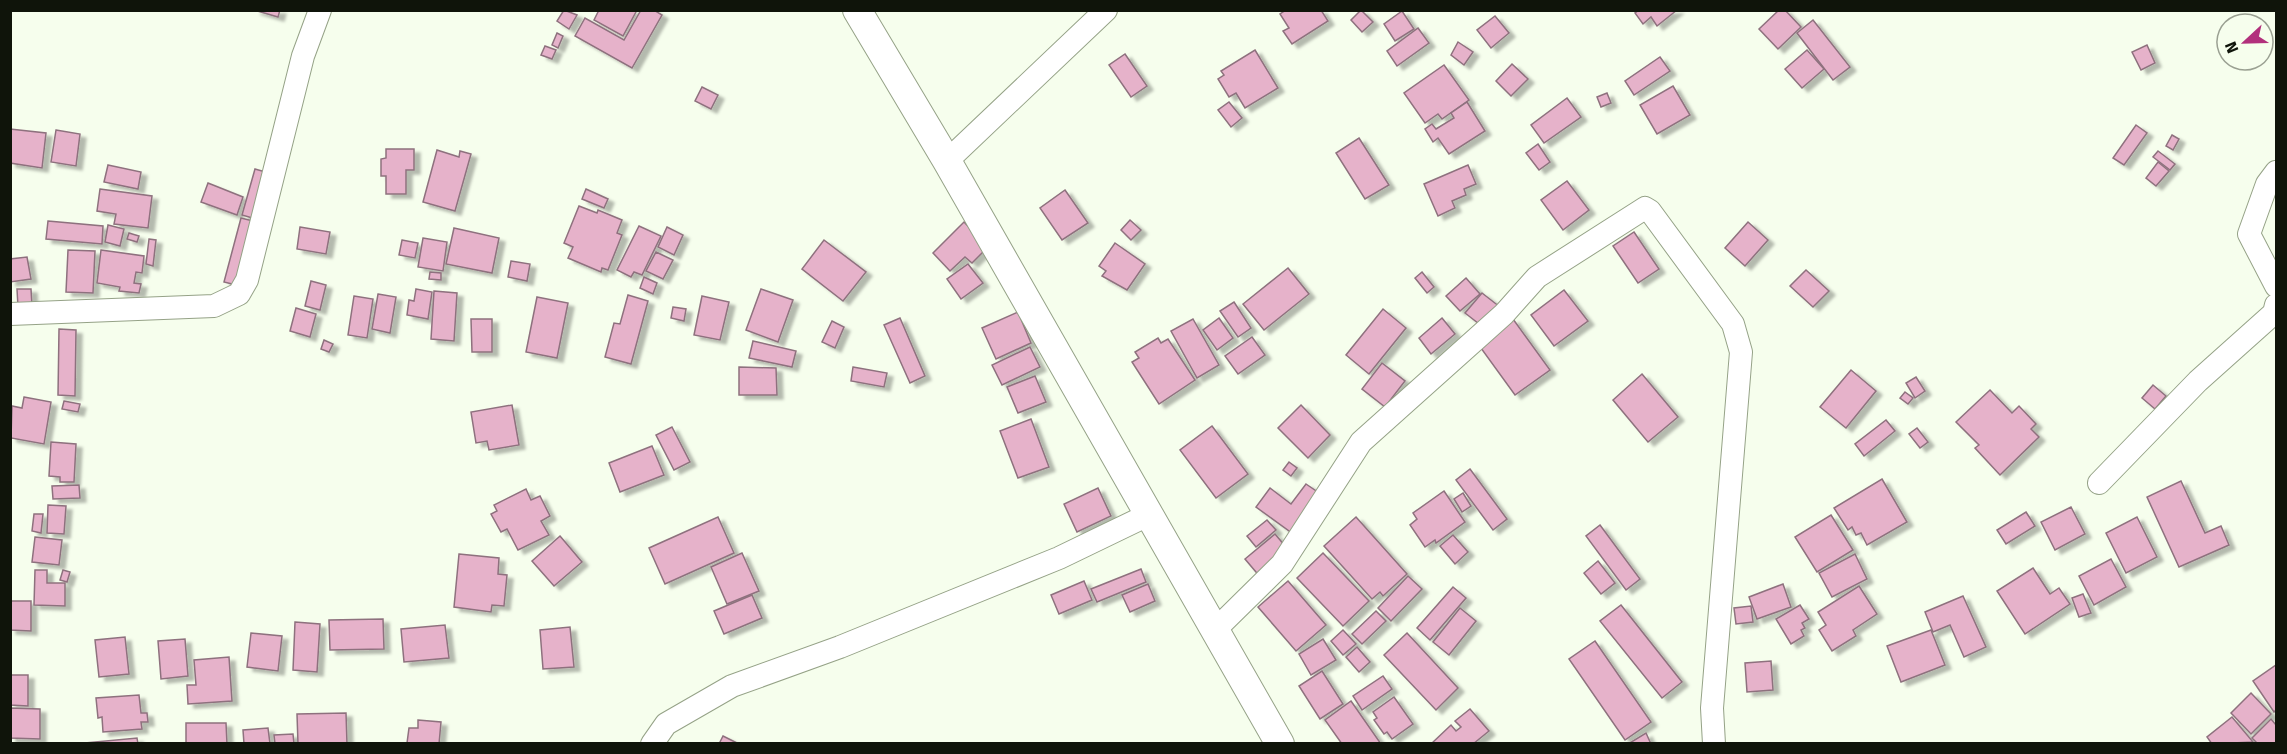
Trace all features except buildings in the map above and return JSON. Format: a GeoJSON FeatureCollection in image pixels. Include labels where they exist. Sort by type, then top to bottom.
{"type":"FeatureCollection","features":[{"type":"Feature","properties":{"kind":"street"},"geometry":{"type":"LineString","coordinates":[[10,314],[198,308],[229,301],[239,294],[247,280],[303,56],[321,10]]}},
{"type":"Feature","properties":{"kind":"street"},"geometry":{"type":"LineString","coordinates":[[857,10],[947,160],[1148,514],[1216,628],[1280,744]]}},
{"type":"Feature","properties":{"kind":"street"},"geometry":{"type":"LineString","coordinates":[[947,160],[1106,10]]}},
{"type":"Feature","properties":{"kind":"street"},"geometry":{"type":"LineString","coordinates":[[2277,172],[2267,184],[2249,234],[2277,286]]}},
{"type":"Feature","properties":{"kind":"street"},"geometry":{"type":"LineString","coordinates":[[1216,628],[1282,564],[1361,442],[1504,314],[1537,277],[1645,208],[1650,211],[1733,324],[1741,352],[1712,708],[1714,744]]}},
{"type":"Feature","properties":{"kind":"street"},"geometry":{"type":"LineString","coordinates":[[2099,483],[2198,381],[2274,313],[2277,305]]}},
{"type":"Feature","properties":{"kind":"street"},"geometry":{"type":"LineString","coordinates":[[652,744],[666,724],[732,686],[840,647],[1059,558],[1148,514]]}}]}
